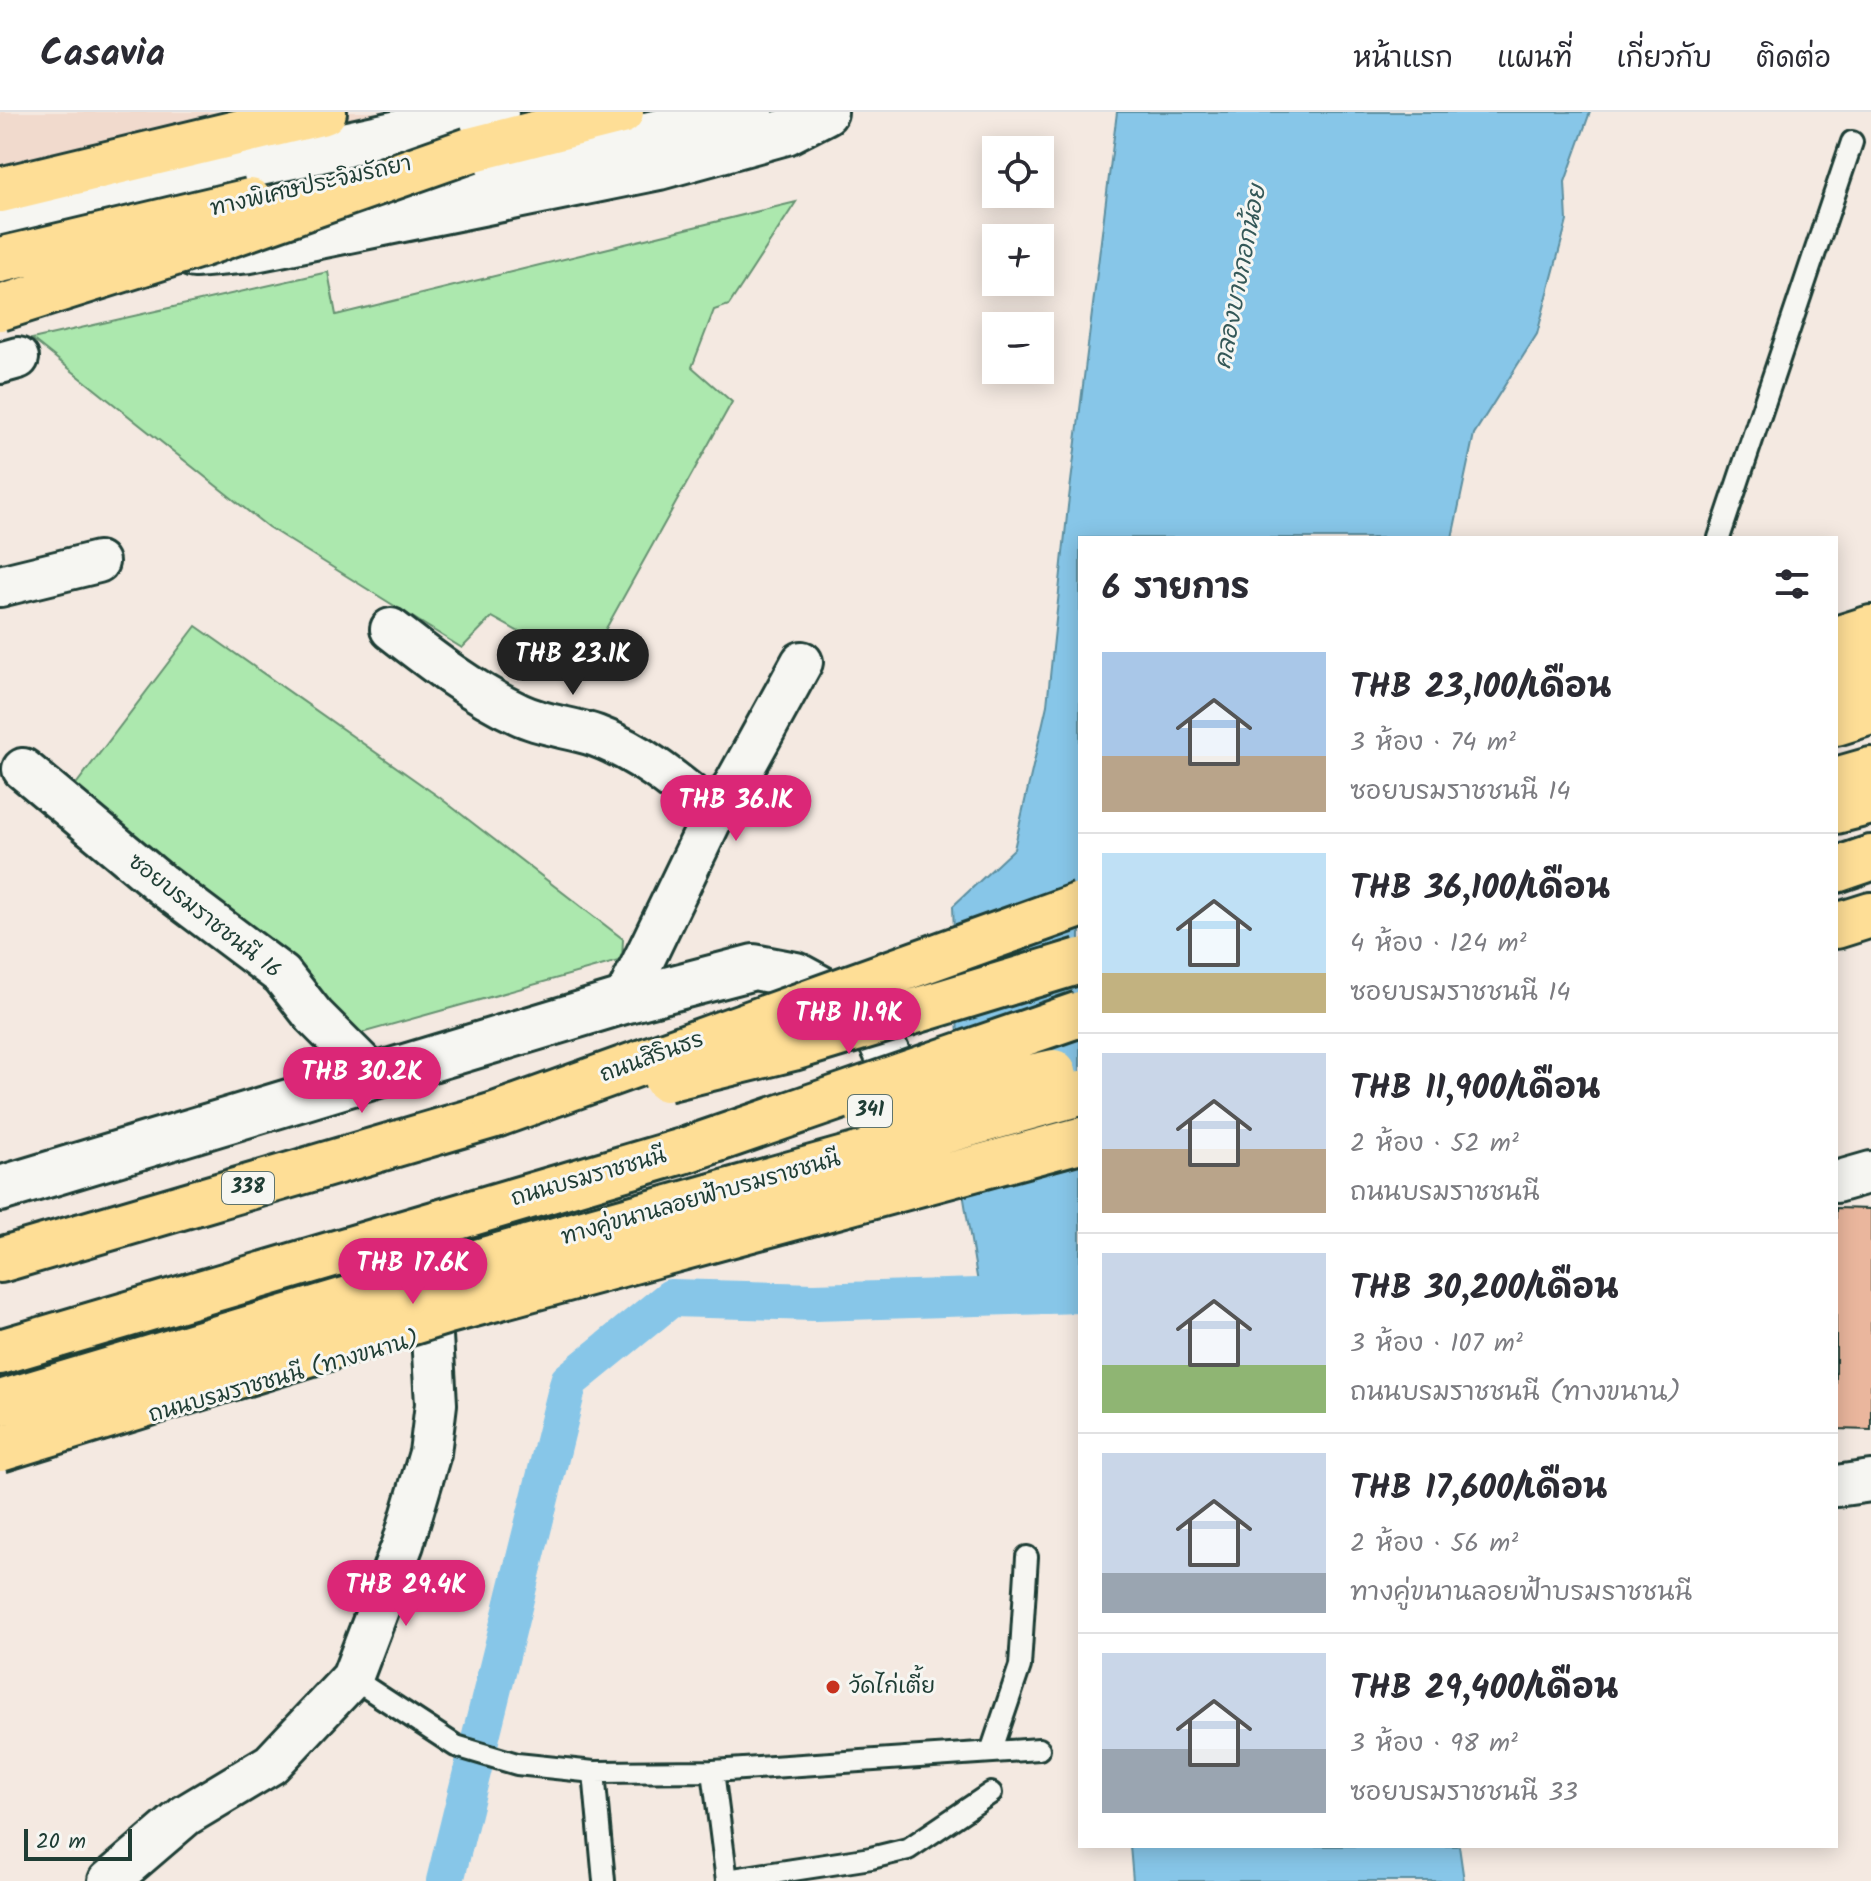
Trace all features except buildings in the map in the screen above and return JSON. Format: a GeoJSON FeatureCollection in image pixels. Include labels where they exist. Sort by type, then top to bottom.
{"type":"FeatureCollection","features":[{"type":"Feature","properties":{"kind":"main road"},"geometry":{"type":"LineString","coordinates":[[0,190],[324,112]]}},
{"type":"Feature","properties":{"kind":"main road"},"geometry":{"type":"LineString","coordinates":[[0,219],[496,112]]}},
{"type":"Feature","properties":{"kind":"main road","name":"ทางพิเศษประจิมรัถยา"},"geometry":{"type":"LineString","coordinates":[[0,258],[470,150],[621,112]]}},
{"type":"Feature","properties":{"kind":"main road"},"geometry":{"type":"LineString","coordinates":[[0,258],[261,219],[751,112]]}},
{"type":"Feature","properties":{"kind":"main road"},"geometry":{"type":"LineString","coordinates":[[0,269],[250,250],[659,167],[786,132],[825,112]]}},
{"type":"Feature","properties":{"kind":"main road"},"geometry":{"type":"LineString","coordinates":[[0,308],[200,245],[470,150]]}},
{"type":"Feature","properties":{"kind":"main road"},"geometry":{"type":"LineString","coordinates":[[1838,638],[1871,628]]}},
{"type":"Feature","properties":{"kind":"main road"},"geometry":{"type":"LineString","coordinates":[[1838,679],[1871,669]]}},
{"type":"Feature","properties":{"kind":"main road"},"geometry":{"type":"LineString","coordinates":[[1838,722],[1871,712]]}},
{"type":"Feature","properties":{"kind":"main road"},"geometry":{"type":"LineString","coordinates":[[1838,779],[1871,770]]}},
{"type":"Feature","properties":{"kind":"main road"},"geometry":{"type":"LineString","coordinates":[[1838,810],[1871,802]]}},
{"type":"Feature","properties":{"kind":"main road"},"geometry":{"type":"LineString","coordinates":[[1838,849],[1871,840]]}},
{"type":"Feature","properties":{"kind":"main road"},"geometry":{"type":"LineString","coordinates":[[1838,869],[1871,858]]}},
{"type":"Feature","properties":{"kind":"main road","name":"ถนนสิรินธร"},"geometry":{"type":"LineString","coordinates":[[495,1115],[1078,906]]}},
{"type":"Feature","properties":{"kind":"main road"},"geometry":{"type":"LineString","coordinates":[[1838,925],[1871,915]]}},
{"type":"Feature","properties":{"kind":"main road","name":"338"},"geometry":{"type":"LineString","coordinates":[[0,1260],[495,1115],[793,1048],[1078,962]]}},
{"type":"Feature","properties":{"kind":"main road","name":"ถนนบรมราชชนนี (ทางขนาน)"},"geometry":{"type":"LineString","coordinates":[[0,1458],[432,1336],[844,1214],[895,1178],[904,1132],[898,1078],[881,1041],[844,1001],[796,975],[754,967],[624,1001]]}},
{"type":"Feature","properties":{"kind":"main road"},"geometry":{"type":"LineString","coordinates":[[0,1189],[624,1001]]}},
{"type":"Feature","properties":{"kind":"main road","name":"ถนนบรมราชชนนี"},"geometry":{"type":"LineString","coordinates":[[0,1352],[686,1150],[1078,1015]]}},
{"type":"Feature","properties":{"kind":"main road","name":"341"},"geometry":{"type":"LineString","coordinates":[[686,1150],[1078,1064]]}},
{"type":"Feature","properties":{"kind":"main road","name":"ทางคู่ขนานลอยฟ้าบรมราชชนนี"},"geometry":{"type":"LineString","coordinates":[[0,1403],[416,1279],[1078,1094]]}},
{"type":"Feature","properties":{"kind":"main road","name":"ทางคู่ขนานลอยฟ้าบรมราชชนนี"},"geometry":{"type":"LineString","coordinates":[[0,1449],[448,1311],[1078,1141]]}},
{"type":"Feature","properties":{"kind":"street"},"geometry":{"type":"LineString","coordinates":[[0,586],[98,562]]}},
{"type":"Feature","properties":{"kind":"street"},"geometry":{"type":"LineString","coordinates":[[391,629],[446,671],[494,702],[542,723],[573,729],[619,745],[672,779],[714,814]]}},
{"type":"Feature","properties":{"kind":"street"},"geometry":{"type":"LineString","coordinates":[[624,1001],[714,814],[735,784],[802,662]]}},
{"type":"Feature","properties":{"kind":"street","name":"ซอยบรมราชชนนี 16"},"geometry":{"type":"LineString","coordinates":[[23,769],[161,884],[282,975],[314,1016],[374,1076]]}},
{"type":"Feature","properties":{"kind":"street"},"geometry":{"type":"LineString","coordinates":[[1838,944],[1871,934]]}},
{"type":"Feature","properties":{"kind":"street"},"geometry":{"type":"LineString","coordinates":[[1838,1181],[1871,1172]]}},
{"type":"Feature","properties":{"kind":"street"},"geometry":{"type":"LineString","coordinates":[[109,1881],[186,1815],[271,1764],[352,1678],[403,1544],[430,1453],[436,1404],[432,1336]]}},
{"type":"Feature","properties":{"kind":"street"},"geometry":{"type":"LineString","coordinates":[[1838,1486],[1871,1481]]}},
{"type":"Feature","properties":{"kind":"lane"},"geometry":{"type":"LineString","coordinates":[[1720,536],[1852,142]]}},
{"type":"Feature","properties":{"kind":"lane"},"geometry":{"type":"LineString","coordinates":[[991,1752],[1020,1666],[1027,1557]]}},
{"type":"Feature","properties":{"kind":"lane"},"geometry":{"type":"LineString","coordinates":[[352,1678],[456,1746],[517,1764],[594,1772],[713,1771],[1039,1749]]}},
{"type":"Feature","properties":{"kind":"lane"},"geometry":{"type":"LineString","coordinates":[[713,1771],[727,1880],[871,1858],[908,1849],[991,1793]]}},
{"type":"Feature","properties":{"kind":"lane"},"geometry":{"type":"LineString","coordinates":[[594,1772],[604,1881]]}},
{"type":"Feature","properties":{"kind":"shaded area"},"geometry":{"type":"Polygon","coordinates":[[[0,112],[407,112],[0,208],[0,112]]]}},
{"type":"Feature","properties":{"kind":"green space"},"geometry":{"type":"Polygon","coordinates":[[[796,202],[729,305],[714,310],[692,367],[732,402],[584,668],[492,617],[462,648],[268,527],[32,339],[328,272],[336,315],[796,202]]]}},
{"type":"Feature","properties":{"kind":"green space"},"geometry":{"type":"Polygon","coordinates":[[[196,626],[439,797],[623,939],[622,960],[351,1036],[71,791],[196,626]]]}},
{"type":"Feature","properties":{"kind":"water","name":"คลองบางกอกน้อย"},"geometry":{"type":"Polygon","coordinates":[[[1117,112],[1590,112],[1565,182],[1567,221],[1537,334],[1474,434],[1452,536],[1078,536],[1078,1304],[982,1307],[964,1199],[953,906],[1014,849],[1047,705],[1068,506],[1117,112]]]}},
{"type":"Feature","properties":{"kind":"water"},"geometry":{"type":"Polygon","coordinates":[[[1130,1848],[1459,1848],[1464,1881],[1133,1881],[1130,1848]]]}},
{"type":"Feature","properties":{"kind":"waterway"},"geometry":{"type":"LineString","coordinates":[[445,1881],[569,1381],[671,1298],[814,1302],[1078,1294]]}},
{"type":"Feature","properties":{"kind":"place","name":"วัดไก่เตี้ย"},"geometry":{"type":"Point","coordinates":[833,1687]}}]}
